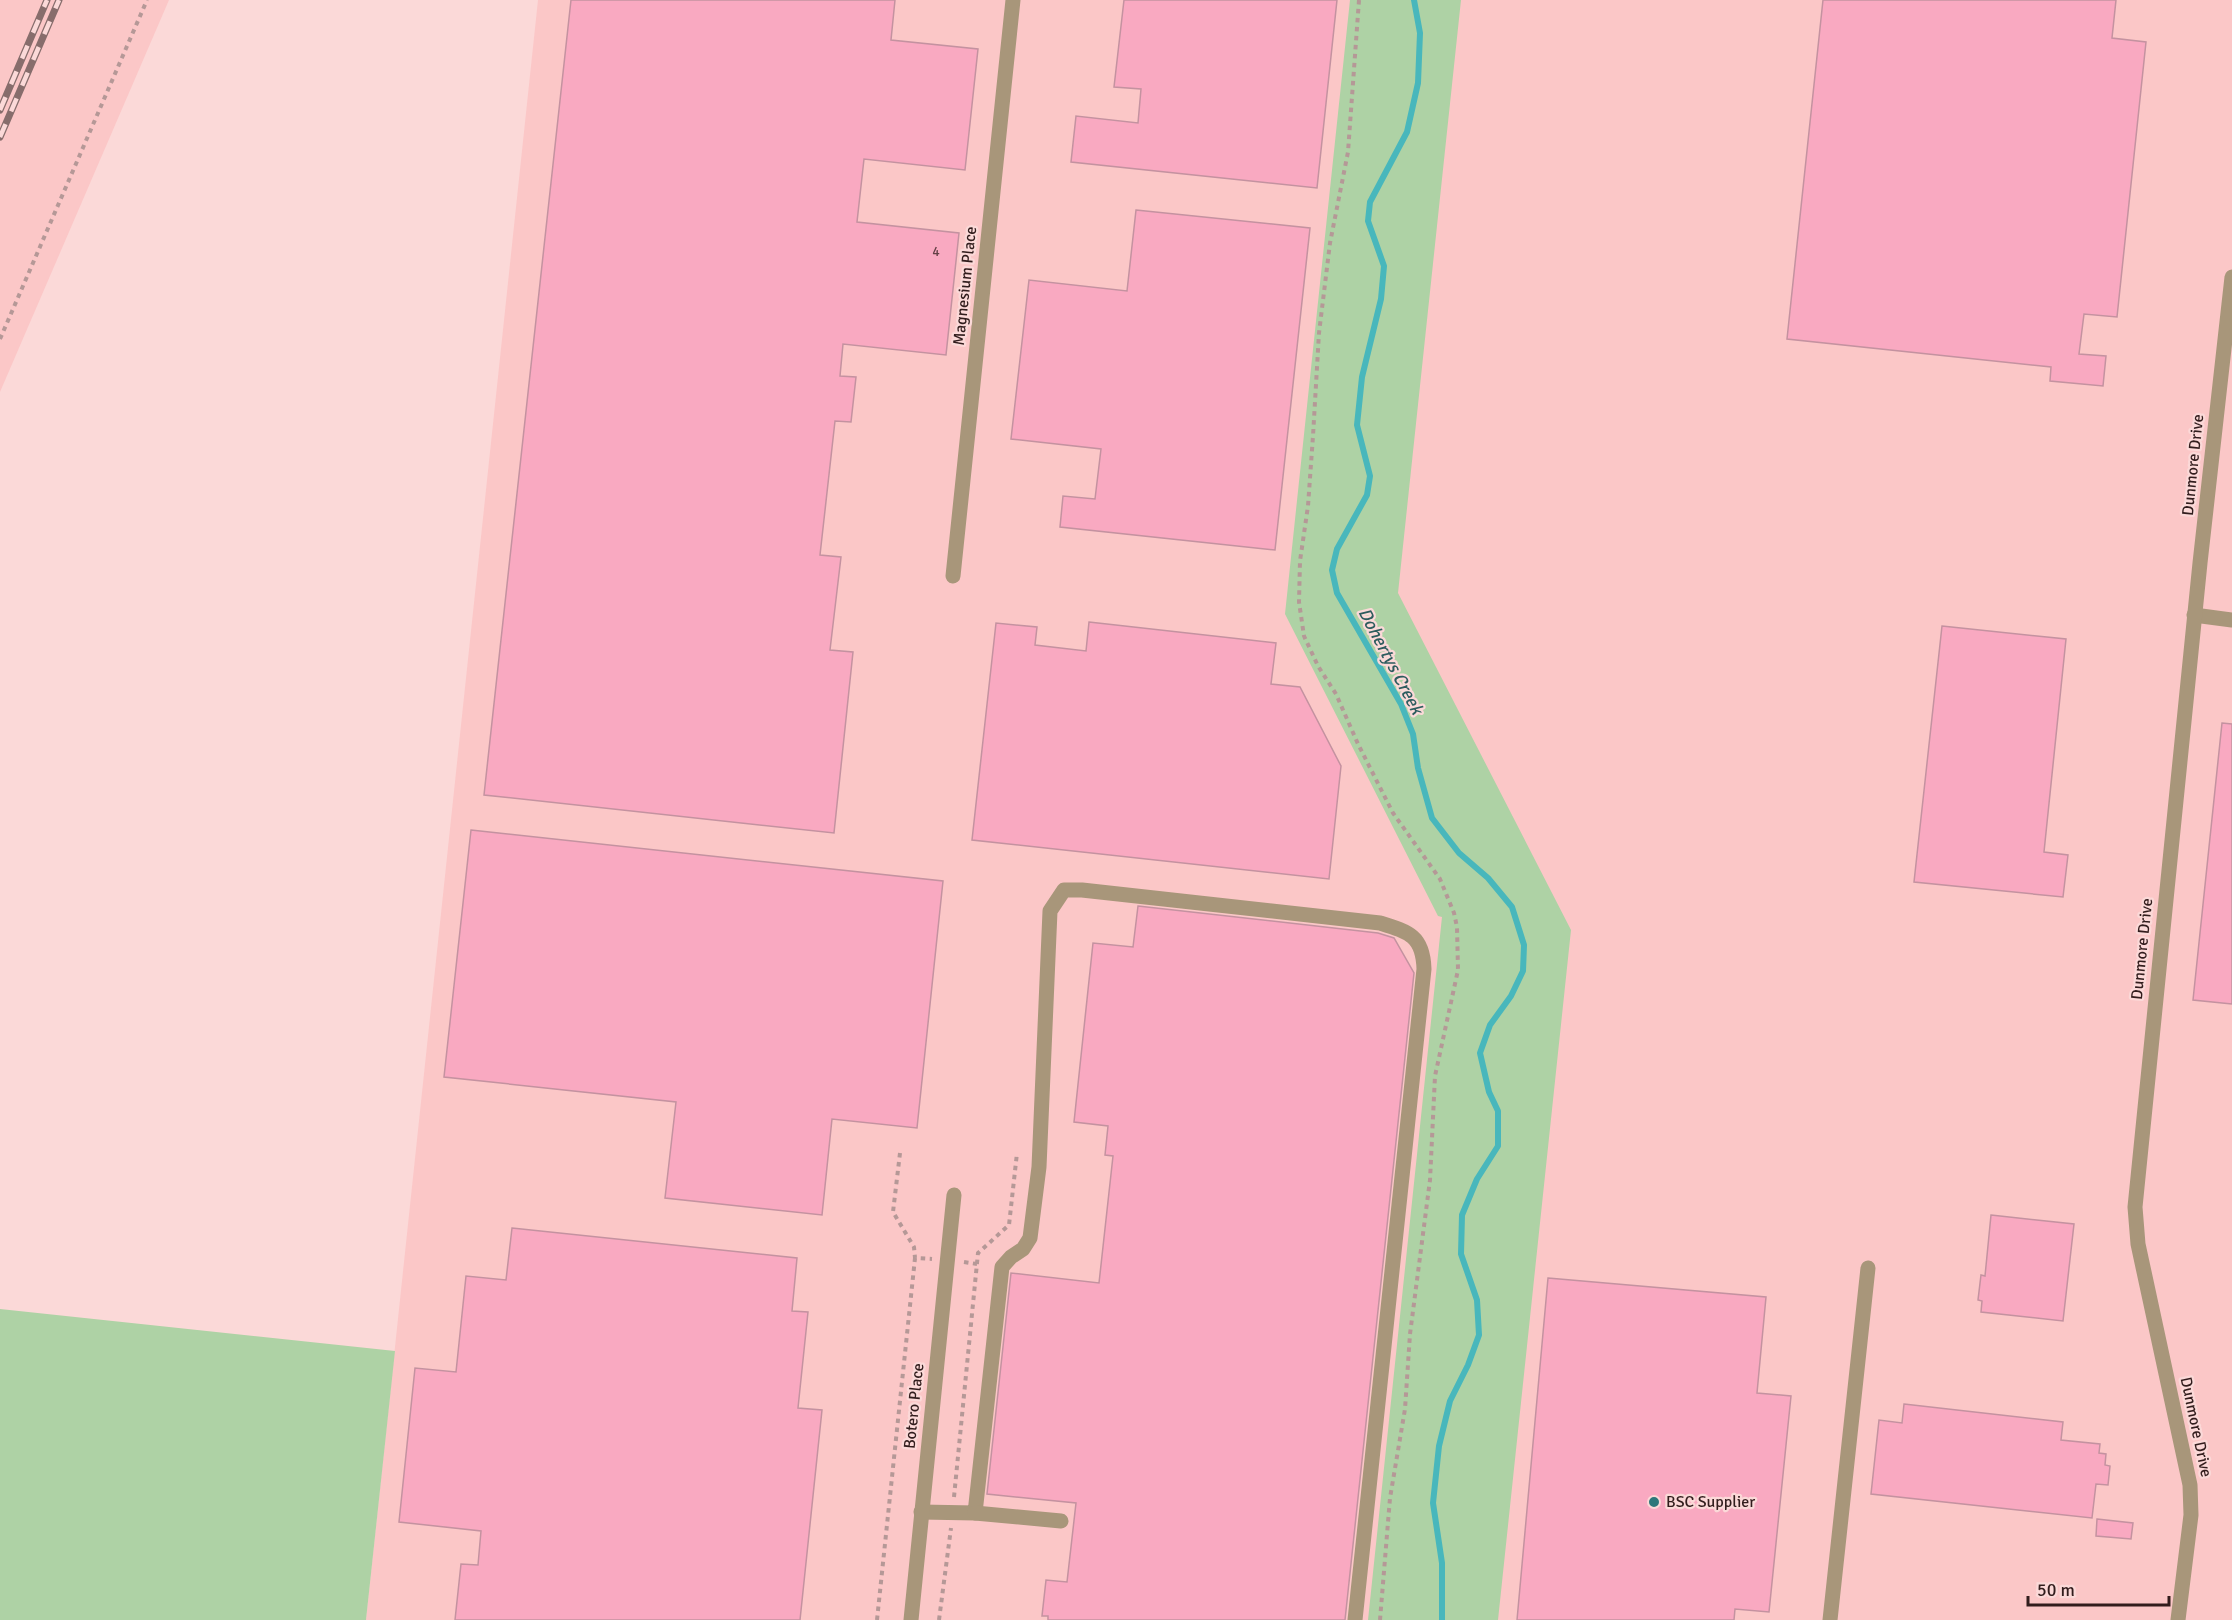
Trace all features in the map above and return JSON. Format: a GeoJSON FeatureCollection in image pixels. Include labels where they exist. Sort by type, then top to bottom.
{"type":"FeatureCollection","features":[{"type":"Feature","properties":{"kind":"street","name":"Magnesium Place"},"geometry":{"type":"LineString","coordinates":[[953,576],[1013,0]]}},
{"type":"Feature","properties":{"kind":"street","name":"Dunmore Drive"},"geometry":{"type":"LineString","coordinates":[[2178,1620],[2191,1515],[2190,1485],[2138,1244],[2135,1207],[2194,615],[2232,277]]}},
{"type":"Feature","properties":{"kind":"street"},"geometry":{"type":"LineString","coordinates":[[2194,615],[2232,621]]}},
{"type":"Feature","properties":{"kind":"street"},"geometry":{"type":"LineString","coordinates":[[975,1513],[1002,1267],[1023,1249],[1030,1238],[1039,1167],[1050,911],[1057,899],[1064,890],[1082,890],[1380,923],[1401,929],[1419,942],[1424,952],[1424,969],[1355,1620]]}},
{"type":"Feature","properties":{"kind":"street","name":"Botero Place"},"geometry":{"type":"LineString","coordinates":[[911,1620],[954,1195]]}},
{"type":"Feature","properties":{"kind":"street"},"geometry":{"type":"LineString","coordinates":[[1830,1620],[1868,1268]]}},
{"type":"Feature","properties":{"kind":"street"},"geometry":{"type":"LineString","coordinates":[[921,1512],[975,1513],[1061,1521]]}},
{"type":"Feature","properties":{"kind":"path"},"geometry":{"type":"LineString","coordinates":[[0,339],[147,0]]}},
{"type":"Feature","properties":{"kind":"path"},"geometry":{"type":"LineString","coordinates":[[1359,0],[1348,152],[1330,243],[1319,333],[1308,506],[1299,561],[1299,602],[1304,636],[1318,666],[1336,693],[1358,744],[1393,813],[1440,879],[1454,913],[1457,927],[1458,970],[1435,1076],[1430,1180],[1410,1335],[1405,1409],[1390,1498],[1380,1620]]}},
{"type":"Feature","properties":{"kind":"path"},"geometry":{"type":"LineString","coordinates":[[877,1620],[915,1258],[914,1247],[893,1212],[900,1153]]}},
{"type":"Feature","properties":{"kind":"path"},"geometry":{"type":"LineString","coordinates":[[915,1258],[977,1264]]}},
{"type":"Feature","properties":{"kind":"shaded area"},"geometry":{"type":"Polygon","coordinates":[[[0,0],[169,0],[0,392],[0,0]]]}},
{"type":"Feature","properties":{"kind":"shaded area"},"geometry":{"type":"Polygon","coordinates":[[[538,0],[2232,0],[2232,1620],[366,1620],[538,0]]]}},
{"type":"Feature","properties":{"kind":"green space"},"geometry":{"type":"Polygon","coordinates":[[[1350,0],[1461,0],[1398,593],[1571,930],[1498,1620],[1368,1620],[1442,917],[1438,916],[1285,614],[1350,0]]]}},
{"type":"Feature","properties":{"kind":"green space"},"geometry":{"type":"Polygon","coordinates":[[[0,1309],[395,1351],[366,1620],[0,1620],[0,1309]]]}},
{"type":"Feature","properties":{"kind":"building"},"geometry":{"type":"Polygon","coordinates":[[[571,0],[895,0],[891,40],[978,49],[965,170],[864,159],[857,222],[959,233],[946,355],[843,344],[840,376],[856,377],[851,422],[835,421],[820,555],[841,557],[830,650],[853,652],[834,833],[484,795],[571,0]]]}},
{"type":"Feature","properties":{"kind":"building"},"geometry":{"type":"Polygon","coordinates":[[[1124,0],[1337,0],[1317,188],[1071,162],[1076,116],[1138,123],[1141,89],[1114,87],[1124,0]]]}},
{"type":"Feature","properties":{"kind":"building"},"geometry":{"type":"Polygon","coordinates":[[[1823,0],[2116,0],[2112,38],[2146,42],[2117,317],[2084,314],[2079,354],[2106,356],[2103,386],[2050,381],[2051,367],[1787,339],[1823,0]]]}},
{"type":"Feature","properties":{"kind":"building"},"geometry":{"type":"Polygon","coordinates":[[[1136,210],[1310,228],[1275,550],[1060,527],[1063,496],[1095,499],[1101,449],[1011,439],[1029,280],[1127,291],[1136,210]]]}},
{"type":"Feature","properties":{"kind":"building"},"geometry":{"type":"Polygon","coordinates":[[[1089,622],[1276,643],[1271,684],[1300,687],[1341,766],[1329,879],[972,840],[996,623],[1037,627],[1035,645],[1086,651],[1089,622]]]}},
{"type":"Feature","properties":{"kind":"building"},"geometry":{"type":"Polygon","coordinates":[[[1942,626],[2066,639],[2044,852],[2068,855],[2063,897],[1914,882],[1942,626]]]}},
{"type":"Feature","properties":{"kind":"building"},"geometry":{"type":"Polygon","coordinates":[[[2222,723],[2232,724],[2232,1004],[2193,1000],[2222,723]]]}},
{"type":"Feature","properties":{"kind":"building"},"geometry":{"type":"Polygon","coordinates":[[[471,830],[943,881],[917,1128],[832,1119],[822,1215],[665,1198],[676,1102],[444,1077],[471,830]]]}},
{"type":"Feature","properties":{"kind":"building"},"geometry":{"type":"Polygon","coordinates":[[[1138,906],[1378,933],[1394,938],[1414,973],[1345,1620],[1048,1620],[1048,1616],[1042,1616],[1046,1580],[1067,1582],[1076,1503],[987,1494],[1011,1273],[1099,1283],[1113,1156],[1105,1155],[1108,1126],[1074,1122],[1093,943],[1133,947],[1138,906]]]}},
{"type":"Feature","properties":{"kind":"building"},"geometry":{"type":"Polygon","coordinates":[[[1991,1215],[2074,1224],[2063,1321],[1981,1312],[1982,1301],[1978,1300],[1981,1275],[1985,1276],[1991,1215]]]}},
{"type":"Feature","properties":{"kind":"building"},"geometry":{"type":"Polygon","coordinates":[[[512,1228],[797,1258],[792,1311],[808,1312],[798,1408],[822,1410],[800,1620],[455,1620],[461,1564],[478,1565],[481,1531],[399,1522],[415,1368],[456,1372],[466,1276],[506,1280],[512,1228]]]}},
{"type":"Feature","properties":{"kind":"building","name":"BSC Supplier"},"geometry":{"type":"Polygon","coordinates":[[[1548,1278],[1766,1297],[1757,1393],[1791,1396],[1769,1612],[1735,1609],[1734,1620],[1517,1620],[1548,1278]]]}},
{"type":"Feature","properties":{"kind":"building"},"geometry":{"type":"Polygon","coordinates":[[[1904,1404],[2063,1422],[2061,1440],[2100,1444],[2099,1453],[2106,1454],[2105,1465],[2110,1466],[2108,1485],[2096,1484],[2092,1518],[1871,1494],[1879,1420],[1902,1423],[1904,1404]]]}},
{"type":"Feature","properties":{"kind":"building"},"geometry":{"type":"Polygon","coordinates":[[[2097,1519],[2133,1523],[2131,1539],[2096,1536],[2097,1519]]]}},
{"type":"Feature","properties":{"kind":"waterway","name":"Dohertys Creek"},"geometry":{"type":"LineString","coordinates":[[1414,0],[1420,33],[1418,83],[1407,132],[1370,202],[1368,221],[1384,266],[1381,299],[1362,377],[1357,425],[1370,476],[1367,495],[1337,549],[1332,570],[1337,593],[1401,704],[1413,734],[1418,768],[1432,818],[1459,853],[1488,878],[1512,907],[1524,945],[1523,971],[1511,996],[1490,1025],[1480,1053],[1489,1092],[1498,1111],[1498,1146],[1477,1179],[1462,1215],[1461,1254],[1477,1300],[1479,1335],[1468,1365],[1450,1401],[1439,1446],[1433,1503],[1442,1563],[1442,1620]]}},
{"type":"Feature","properties":{"kind":"railway"},"geometry":{"type":"LineString","coordinates":[[0,110],[47,0]]}},
{"type":"Feature","properties":{"kind":"railway"},"geometry":{"type":"LineString","coordinates":[[0,137],[59,0]]}},
{"type":"Feature","properties":{"kind":"place","name":"BSC Supplier"},"geometry":{"type":"Point","coordinates":[1654,1502]}}]}
